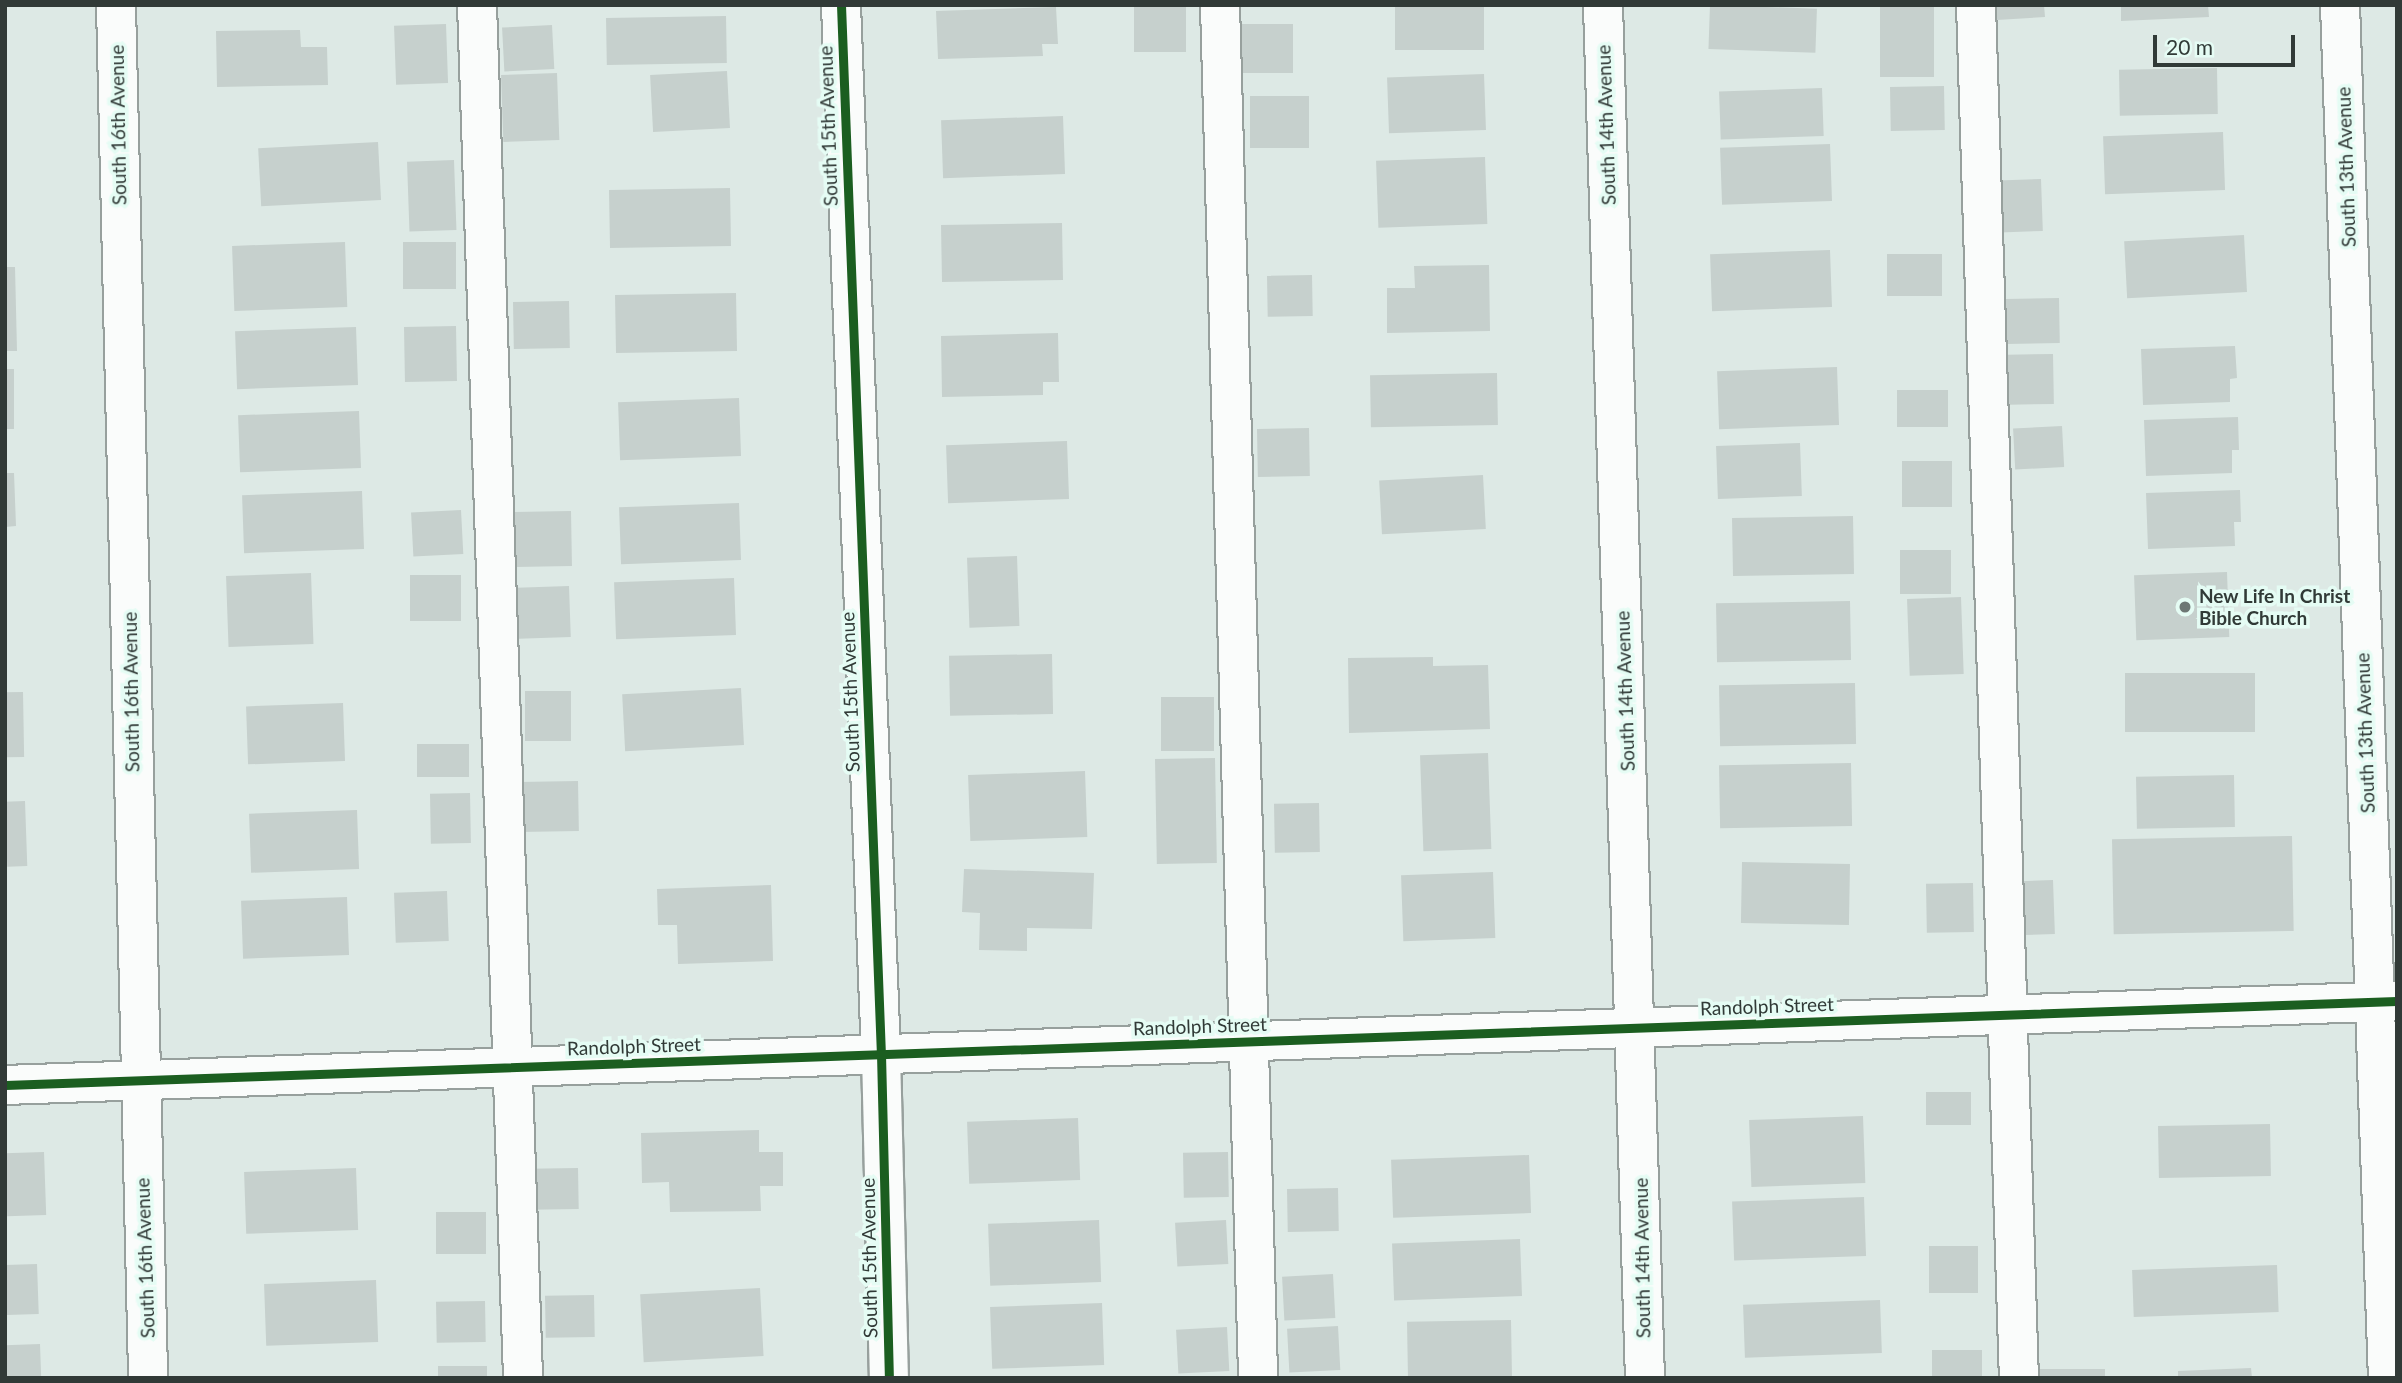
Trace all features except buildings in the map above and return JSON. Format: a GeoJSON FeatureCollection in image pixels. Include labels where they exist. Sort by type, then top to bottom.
{"type":"FeatureCollection","features":[{"type":"Feature","properties":{"kind":"street","name":"South 16th Avenue"},"geometry":{"type":"LineString","coordinates":[[116,5],[148,1378]]}},
{"type":"Feature","properties":{"kind":"street"},"geometry":{"type":"LineString","coordinates":[[477,5],[523,1378]]}},
{"type":"Feature","properties":{"kind":"street","name":"South 15th Avenue"},"geometry":{"type":"LineString","coordinates":[[841,5],[881,1054],[889,1378]]}},
{"type":"Feature","properties":{"kind":"street"},"geometry":{"type":"LineString","coordinates":[[1220,5],[1258,1378]]}},
{"type":"Feature","properties":{"kind":"street","name":"South 14th Avenue"},"geometry":{"type":"LineString","coordinates":[[1602,5],[1645,1378]]}},
{"type":"Feature","properties":{"kind":"street"},"geometry":{"type":"LineString","coordinates":[[1976,5],[2019,1378]]}},
{"type":"Feature","properties":{"kind":"street","name":"South 13th Avenue"},"geometry":{"type":"LineString","coordinates":[[2340,5],[2386,1002],[2388,1378]]}},
{"type":"Feature","properties":{"kind":"street","name":"Randolph Street"},"geometry":{"type":"LineString","coordinates":[[5,1085],[2386,1002]]}},
{"type":"Feature","properties":{"kind":"cycle path"},"geometry":{"type":"LineString","coordinates":[[841,5],[881,1054],[889,1378]]}},
{"type":"Feature","properties":{"kind":"cycle path"},"geometry":{"type":"LineString","coordinates":[[5,1085],[2397,1001]]}},
{"type":"Feature","properties":{"kind":"place","name":"New Life In Christ Bible Church"},"geometry":{"type":"Point","coordinates":[2185,607]}}]}
